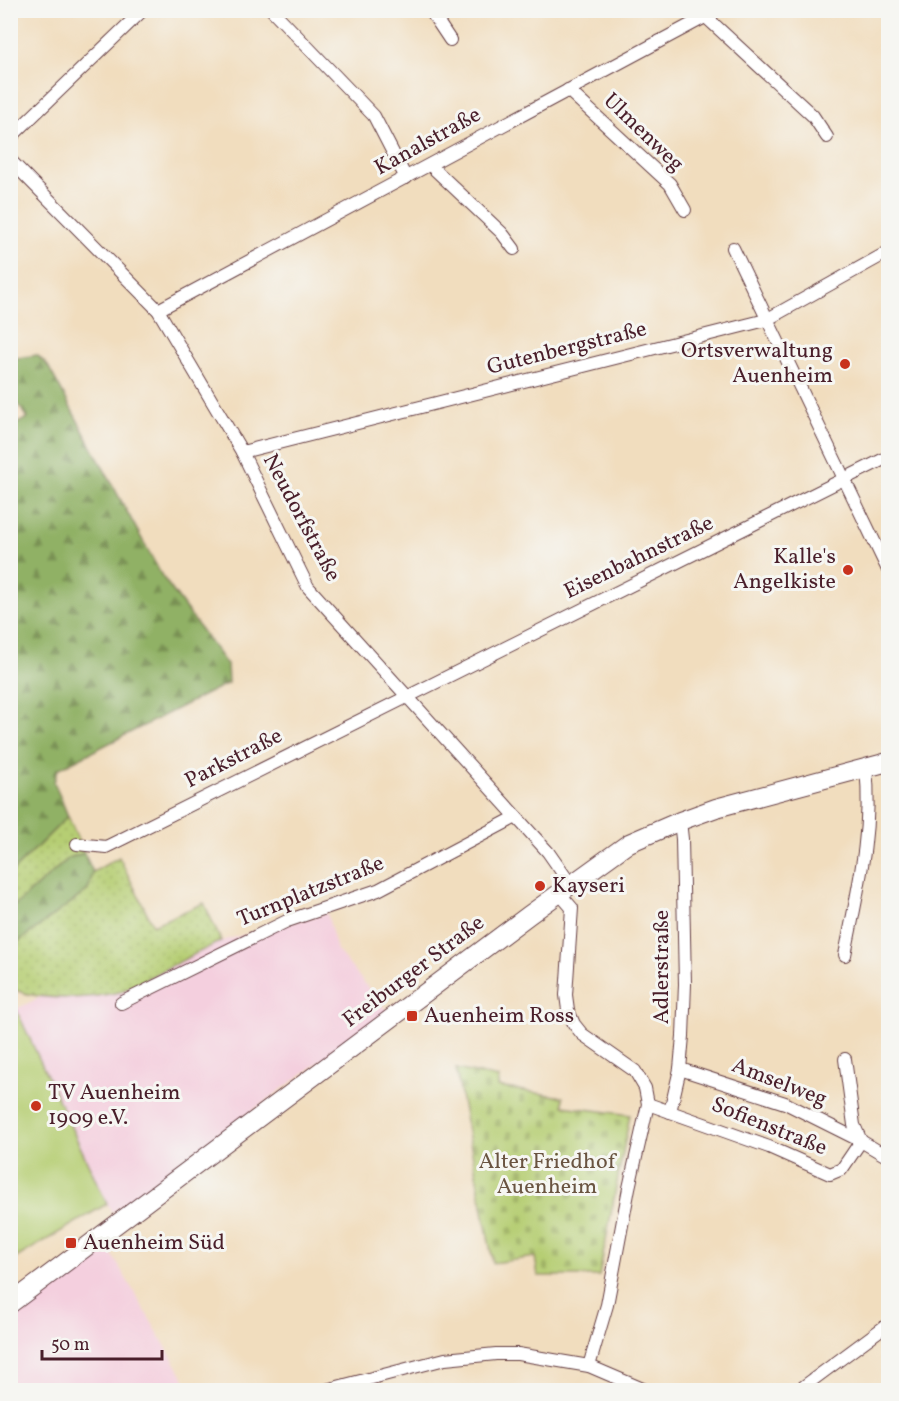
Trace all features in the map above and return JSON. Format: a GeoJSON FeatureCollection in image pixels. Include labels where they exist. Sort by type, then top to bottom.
{"type":"FeatureCollection","features":[{"type":"Feature","properties":{"kind":"street"},"geometry":{"type":"LineString","coordinates":[[10,138],[143,10]]}},
{"type":"Feature","properties":{"kind":"street"},"geometry":{"type":"LineString","coordinates":[[272,10],[375,116],[406,178]]}},
{"type":"Feature","properties":{"kind":"street"},"geometry":{"type":"LineString","coordinates":[[430,10],[450,40]]}},
{"type":"Feature","properties":{"kind":"street","name":"Kanalstraße"},"geometry":{"type":"LineString","coordinates":[[158,310],[718,10]]}},
{"type":"Feature","properties":{"kind":"street"},"geometry":{"type":"LineString","coordinates":[[706,17],[813,116],[827,137]]}},
{"type":"Feature","properties":{"kind":"street","name":"Ulmenweg"},"geometry":{"type":"LineString","coordinates":[[568,90],[670,184],[685,210]]}},
{"type":"Feature","properties":{"kind":"street","name":"Neudorfstraße"},"geometry":{"type":"LineString","coordinates":[[10,160],[158,310],[242,452],[308,587],[548,852],[572,908],[566,995],[568,1010],[574,1024],[582,1034],[635,1071],[645,1088],[648,1104]]}},
{"type":"Feature","properties":{"kind":"street"},"geometry":{"type":"LineString","coordinates":[[430,165],[502,233],[514,249]]}},
{"type":"Feature","properties":{"kind":"street"},"geometry":{"type":"LineString","coordinates":[[733,248],[888,570]]}},
{"type":"Feature","properties":{"kind":"street","name":"Gutenbergstraße"},"geometry":{"type":"LineString","coordinates":[[242,452],[766,320],[888,252]]}},
{"type":"Feature","properties":{"kind":"street","name":"Eisenbahnstraße"},"geometry":{"type":"LineString","coordinates":[[408,696],[888,457]]}},
{"type":"Feature","properties":{"kind":"street","name":"Parkstraße"},"geometry":{"type":"LineString","coordinates":[[77,844],[106,847],[408,696]]}},
{"type":"Feature","properties":{"kind":"street","name":"Freiburger Straße"},"geometry":{"type":"LineString","coordinates":[[10,1304],[629,843],[716,808],[888,762]]}},
{"type":"Feature","properties":{"kind":"street"},"geometry":{"type":"LineString","coordinates":[[845,955],[865,851],[868,823],[866,768]]}},
{"type":"Feature","properties":{"kind":"street","name":"Turnplatzstraße"},"geometry":{"type":"LineString","coordinates":[[121,1003],[287,921],[378,890],[516,817]]}},
{"type":"Feature","properties":{"kind":"street","name":"Adlerstraße"},"geometry":{"type":"LineString","coordinates":[[670,1112],[680,1069],[685,984],[680,821]]}},
{"type":"Feature","properties":{"kind":"street","name":"Sofienstraße"},"geometry":{"type":"LineString","coordinates":[[845,1059],[854,1125],[861,1141],[888,1157]]}},
{"type":"Feature","properties":{"kind":"street","name":"Amselweg"},"geometry":{"type":"LineString","coordinates":[[680,1069],[785,1103],[861,1141]]}},
{"type":"Feature","properties":{"kind":"street"},"geometry":{"type":"LineString","coordinates":[[589,1366],[607,1305],[629,1188],[648,1104]]}},
{"type":"Feature","properties":{"kind":"street","name":"Sofienstraße"},"geometry":{"type":"LineString","coordinates":[[648,1104],[769,1147],[830,1174],[842,1169],[861,1141]]}},
{"type":"Feature","properties":{"kind":"street"},"geometry":{"type":"LineString","coordinates":[[799,1390],[888,1324]]}},
{"type":"Feature","properties":{"kind":"street"},"geometry":{"type":"LineString","coordinates":[[326,1390],[445,1359],[518,1354],[589,1366],[645,1390]]}},
{"type":"Feature","properties":{"kind":"street"},"geometry":{"type":"LineString","coordinates":[[379,1376],[381,1390]]}},
{"type":"Feature","properties":{"kind":"shaded area"},"geometry":{"type":"Polygon","coordinates":[[[327,913],[337,950],[388,1012],[112,1213],[16,1009],[41,997],[103,996],[120,992],[221,941],[327,913]]]}},
{"type":"Feature","properties":{"kind":"shaded area"},"geometry":{"type":"Polygon","coordinates":[[[109,1249],[191,1390],[11,1390],[11,1321],[109,1249]]]}},
{"type":"Feature","properties":{"kind":"green space"},"geometry":{"type":"Polygon","coordinates":[[[37,355],[48,366],[162,576],[227,665],[228,683],[58,769],[54,782],[68,816],[11,873],[10,427],[28,418],[11,395],[11,359],[37,355]]]}},
{"type":"Feature","properties":{"kind":"green space"},"geometry":{"type":"Polygon","coordinates":[[[68,816],[84,853],[69,858],[11,909],[11,873],[68,816]]]}},
{"type":"Feature","properties":{"kind":"green space"},"geometry":{"type":"Polygon","coordinates":[[[84,853],[93,872],[88,890],[11,947],[11,909],[69,858],[84,853]]]}},
{"type":"Feature","properties":{"kind":"green space"},"geometry":{"type":"Polygon","coordinates":[[[119,857],[153,925],[204,903],[221,941],[120,992],[64,998],[36,996],[11,988],[11,947],[88,890],[93,872],[119,857]]]}},
{"type":"Feature","properties":{"kind":"green space","name":"TV Auenheim 1909 e.V."},"geometry":{"type":"Polygon","coordinates":[[[11,1004],[16,1009],[107,1204],[11,1261],[11,1004]]]}},
{"type":"Feature","properties":{"kind":"green space","name":"Alter Friedhof Auenheim"},"geometry":{"type":"Polygon","coordinates":[[[456,1069],[499,1078],[498,1087],[563,1097],[563,1106],[630,1115],[599,1276],[538,1276],[535,1257],[493,1263],[456,1069]]]}},
{"type":"Feature","properties":{"kind":"place","name":"Ortsverwaltung Auenheim"},"geometry":{"type":"Point","coordinates":[845,364]}},
{"type":"Feature","properties":{"kind":"place","name":"Kalle's Angelkiste"},"geometry":{"type":"Point","coordinates":[848,570]}},
{"type":"Feature","properties":{"kind":"place","name":"Kayseri"},"geometry":{"type":"Point","coordinates":[540,886]}},
{"type":"Feature","properties":{"kind":"place","name":"Auenheim Ross"},"geometry":{"type":"Point","coordinates":[412,1016]}},
{"type":"Feature","properties":{"kind":"place","name":"TV Auenheim 1909 e.V."},"geometry":{"type":"Point","coordinates":[36,1106]}},
{"type":"Feature","properties":{"kind":"place","name":"Auenheim Süd"},"geometry":{"type":"Point","coordinates":[71,1243]}}]}
